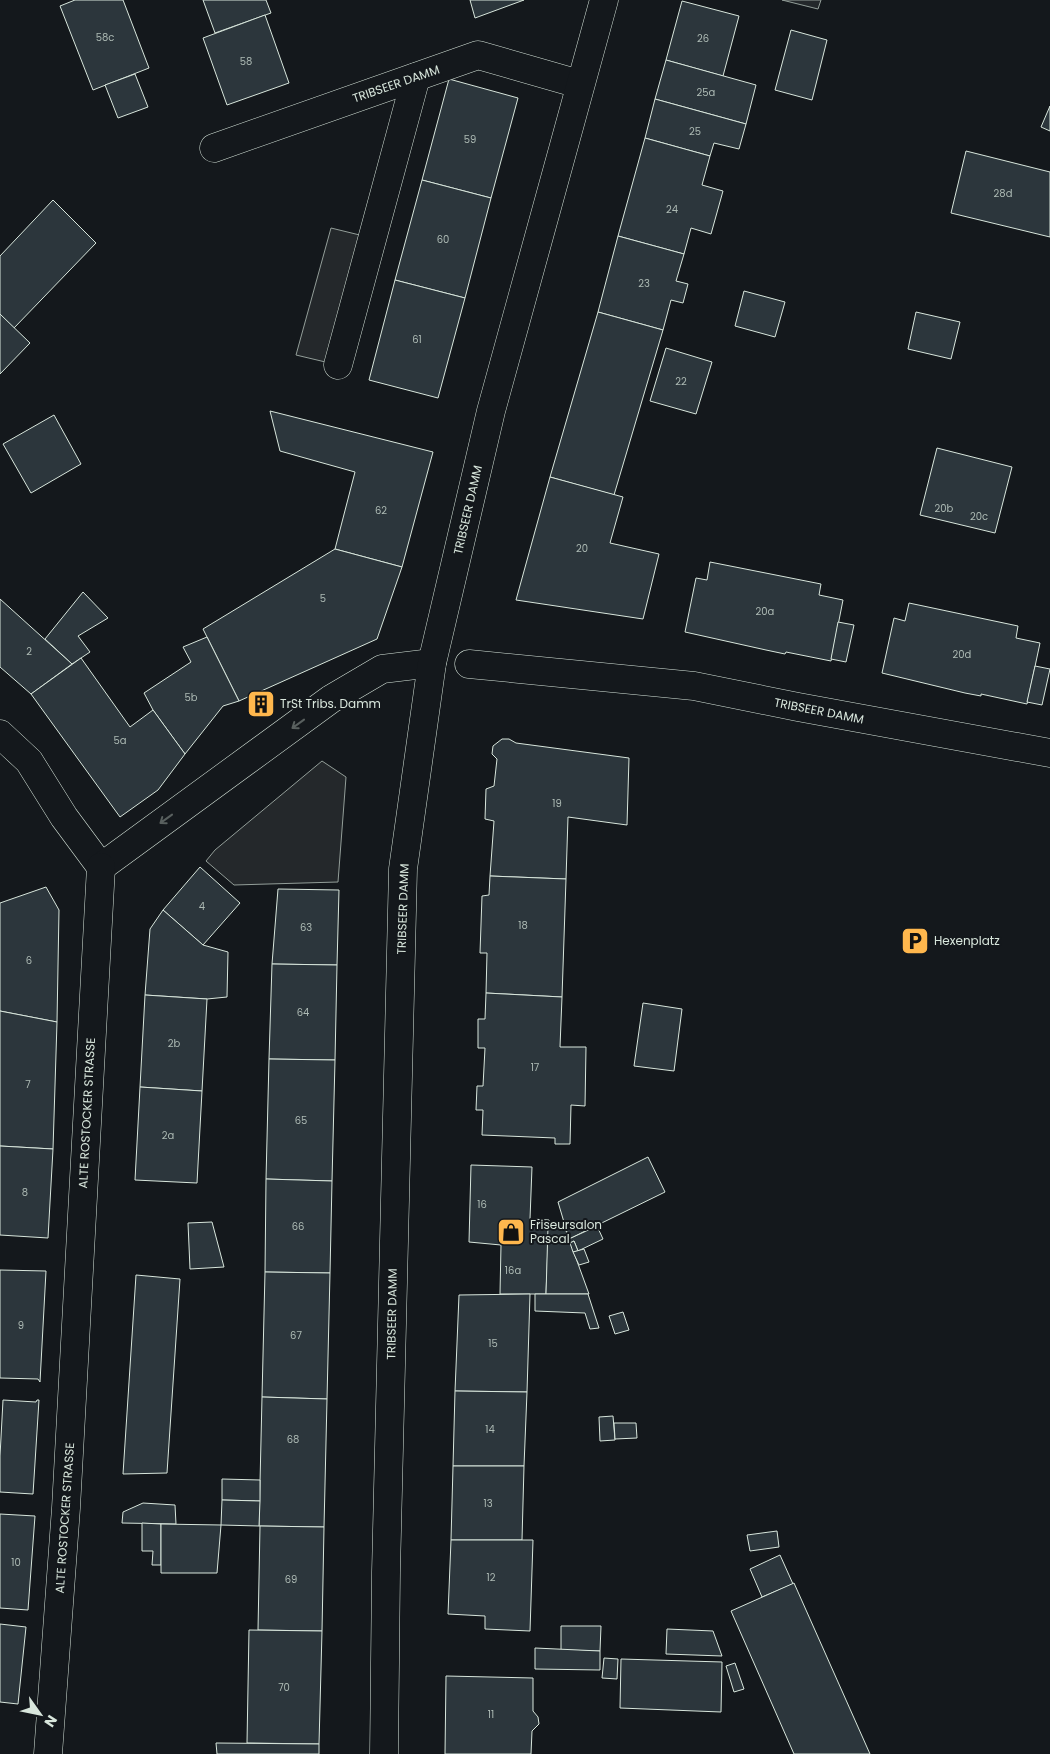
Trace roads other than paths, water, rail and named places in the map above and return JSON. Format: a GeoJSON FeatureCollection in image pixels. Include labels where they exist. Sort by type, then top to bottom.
{"type":"FeatureCollection","features":[{"type":"Feature","properties":{"kind":"street","name":"TRIBSEER DAMM"},"geometry":{"type":"LineString","coordinates":[[384,1754],[386,1572],[403,869],[432,662],[491,411],[579,84],[604,0]]}},
{"type":"Feature","properties":{"kind":"street","name":"TRIBSEER DAMM"},"geometry":{"type":"LineString","coordinates":[[214,148],[478,55],[579,84]]}},
{"type":"Feature","properties":{"kind":"street"},"geometry":{"type":"LineString","coordinates":[[338,365],[416,77]]}},
{"type":"Feature","properties":{"kind":"street"},"geometry":{"type":"LineString","coordinates":[[0,734],[28,762],[64,817],[101,867],[331,699],[382,668],[432,662]]}},
{"type":"Feature","properties":{"kind":"street","name":"TRIBSEER DAMM"},"geometry":{"type":"LineString","coordinates":[[469,664],[694,686],[1050,753]]}},
{"type":"Feature","properties":{"kind":"street","name":"ALTE ROSTOCKER STRASSE"},"geometry":{"type":"LineString","coordinates":[[48,1754],[66,1508],[101,867]]}},
{"type":"Feature","properties":{"kind":"place","name":"TrSt Tribs. Damm"},"geometry":{"type":"Point","coordinates":[261,704]}},
{"type":"Feature","properties":{"kind":"place","name":"Hexenplatz"},"geometry":{"type":"Point","coordinates":[915,941]}},
{"type":"Feature","properties":{"kind":"place","name":"Friseursalon Pascal"},"geometry":{"type":"Point","coordinates":[511,1232]}}]}
